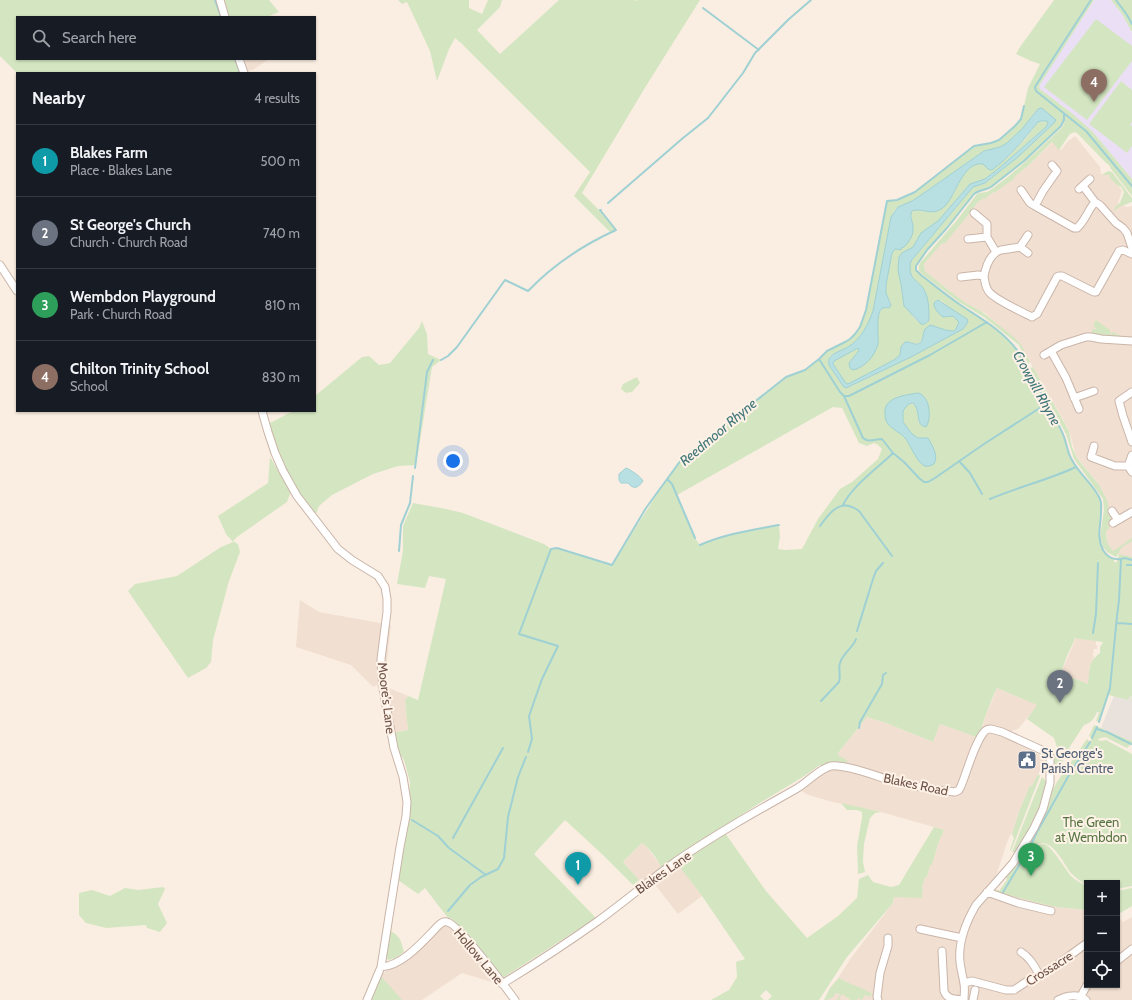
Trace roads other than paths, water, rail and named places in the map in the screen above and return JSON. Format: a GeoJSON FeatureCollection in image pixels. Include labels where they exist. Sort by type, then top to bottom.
{"type":"FeatureCollection","features":[{"type":"Feature","properties":{"kind":"street"},"geometry":{"type":"LineString","coordinates":[[220,0],[225,16]]}},
{"type":"Feature","properties":{"kind":"street"},"geometry":{"type":"LineString","coordinates":[[239,60],[244,72]]}},
{"type":"Feature","properties":{"kind":"street"},"geometry":{"type":"LineString","coordinates":[[1035,206],[1043,191],[1057,171],[1052,165]]}},
{"type":"Feature","properties":{"kind":"street"},"geometry":{"type":"LineString","coordinates":[[1090,180],[1081,188],[1110,215],[1116,223],[1123,228],[1127,233],[1132,248]]}},
{"type":"Feature","properties":{"kind":"street"},"geometry":{"type":"LineString","coordinates":[[1021,190],[1030,203],[1074,228],[1077,228],[1083,222],[1095,202]]}},
{"type":"Feature","properties":{"kind":"street"},"geometry":{"type":"LineString","coordinates":[[974,213],[987,224],[987,237],[996,252]]}},
{"type":"Feature","properties":{"kind":"street"},"geometry":{"type":"LineString","coordinates":[[1028,235],[1020,246],[1013,249],[996,252],[986,267],[984,276],[985,286],[991,294],[1032,316],[1037,314],[1057,277],[1059,276],[1096,292],[1119,251],[1129,240]]}},
{"type":"Feature","properties":{"kind":"street"},"geometry":{"type":"LineString","coordinates":[[968,239],[987,237]]}},
{"type":"Feature","properties":{"kind":"street"},"geometry":{"type":"LineString","coordinates":[[1020,246],[1028,253]]}},
{"type":"Feature","properties":{"kind":"street"},"geometry":{"type":"LineString","coordinates":[[1119,251],[1126,251],[1132,254]]}},
{"type":"Feature","properties":{"kind":"street"},"geometry":{"type":"LineString","coordinates":[[0,265],[16,289]]}},
{"type":"Feature","properties":{"kind":"street"},"geometry":{"type":"LineString","coordinates":[[961,277],[978,275],[984,276]]}},
{"type":"Feature","properties":{"kind":"street"},"geometry":{"type":"LineString","coordinates":[[1079,409],[1066,378],[1048,353],[1061,344],[1086,337],[1132,341]]}},
{"type":"Feature","properties":{"kind":"street"},"geometry":{"type":"LineString","coordinates":[[1074,398],[1094,391]]}},
{"type":"Feature","properties":{"kind":"street"},"geometry":{"type":"LineString","coordinates":[[1132,392],[1120,401],[1120,407],[1132,442]]}},
{"type":"Feature","properties":{"kind":"street","name":"Moore's Lane"},"geometry":{"type":"LineString","coordinates":[[262,412],[276,454],[296,496],[338,549],[352,560],[378,576],[385,587],[387,595],[387,612],[381,658],[382,677],[394,748],[403,777],[407,802],[405,828],[400,847],[381,967],[367,1000]]}},
{"type":"Feature","properties":{"kind":"street"},"geometry":{"type":"LineString","coordinates":[[1094,446],[1090,459],[1115,466],[1130,469],[1132,455]]}},
{"type":"Feature","properties":{"kind":"street"},"geometry":{"type":"LineString","coordinates":[[1112,511],[1115,521],[1132,512]]}},
{"type":"Feature","properties":{"kind":"street","name":"Blakes Road"},"geometry":{"type":"LineString","coordinates":[[828,767],[838,766],[918,786],[955,792],[962,786],[969,764],[985,731],[991,729],[1010,735],[1046,752],[1050,757],[1050,782],[1043,809],[1030,836],[1013,863],[987,892]]}},
{"type":"Feature","properties":{"kind":"street","name":"Blakes Lane"},"geometry":{"type":"LineString","coordinates":[[502,984],[598,920],[676,862],[726,829],[773,801],[797,789],[828,767]]}},
{"type":"Feature","properties":{"kind":"street"},"geometry":{"type":"LineString","coordinates":[[942,951],[945,995],[951,998],[964,1000],[964,983],[960,961],[962,938],[972,912],[987,892],[1018,903],[1051,911]]}},
{"type":"Feature","properties":{"kind":"street","name":"Hollow Lane"},"geometry":{"type":"LineString","coordinates":[[381,967],[394,964],[406,956],[442,922],[448,922],[455,926],[468,940],[515,1000]]}},
{"type":"Feature","properties":{"kind":"street"},"geometry":{"type":"LineString","coordinates":[[920,929],[962,938]]}},
{"type":"Feature","properties":{"kind":"street"},"geometry":{"type":"LineString","coordinates":[[878,1000],[877,997],[880,973],[888,946],[888,938]]}},
{"type":"Feature","properties":{"kind":"street","name":"Crossacre"},"geometry":{"type":"LineString","coordinates":[[964,983],[972,981],[1006,990],[1014,990],[1032,978],[1054,967],[1084,945]]}},
{"type":"Feature","properties":{"kind":"street"},"geometry":{"type":"LineString","coordinates":[[1120,959],[1132,949]]}},
{"type":"Feature","properties":{"kind":"street"},"geometry":{"type":"LineString","coordinates":[[1027,953],[1039,975]]}},
{"type":"Feature","properties":{"kind":"street"},"geometry":{"type":"LineString","coordinates":[[1058,1000],[1067,996],[1084,998],[1086,988]]}},
{"type":"Feature","properties":{"kind":"street"},"geometry":{"type":"LineString","coordinates":[[973,1000],[975,990]]}},
{"type":"Feature","properties":{"kind":"water"},"geometry":{"type":"Polygon","coordinates":[[[1041,108],[1056,120],[1054,123],[1018,157],[985,183],[973,187],[911,261],[910,268],[912,277],[924,289],[927,297],[929,320],[924,324],[921,324],[904,306],[898,270],[899,257],[902,253],[913,247],[921,233],[938,221],[970,184],[985,179],[998,169],[1046,127],[1048,123],[1047,121],[1038,122],[1011,154],[992,170],[988,169],[983,164],[976,164],[970,168],[965,173],[945,206],[932,212],[920,210],[912,211],[911,217],[913,233],[911,238],[904,247],[901,248],[901,250],[895,249],[892,253],[886,285],[886,293],[891,305],[889,308],[883,308],[879,314],[877,348],[868,361],[857,369],[853,370],[850,368],[849,363],[858,352],[858,348],[834,361],[833,364],[847,384],[894,360],[900,355],[901,347],[905,342],[916,344],[920,343],[925,329],[930,325],[945,330],[954,331],[959,322],[953,316],[943,317],[938,312],[934,303],[938,300],[967,319],[968,322],[963,329],[911,357],[846,388],[843,386],[829,365],[829,360],[833,355],[853,344],[864,331],[869,321],[873,311],[891,217],[898,207],[912,201],[984,151],[1000,147],[1007,143],[1022,129],[1038,109],[1041,108]]]}},
{"type":"Feature","properties":{"kind":"water"},"geometry":{"type":"Polygon","coordinates":[[[918,393],[925,398],[929,408],[929,418],[926,427],[920,424],[916,406],[913,403],[909,404],[904,409],[903,422],[912,434],[918,438],[928,438],[936,458],[934,464],[930,466],[922,465],[906,439],[887,423],[885,417],[885,408],[891,400],[918,393]]]}},
{"type":"Feature","properties":{"kind":"water"},"geometry":{"type":"Polygon","coordinates":[[[626,468],[635,473],[643,481],[638,487],[632,487],[628,483],[621,483],[619,480],[619,474],[626,468]]]}},
{"type":"Feature","properties":{"kind":"waterway"},"geometry":{"type":"LineString","coordinates":[[215,0],[221,16]]}},
{"type":"Feature","properties":{"kind":"waterway"},"geometry":{"type":"LineString","coordinates":[[608,203],[708,118],[743,73],[755,53],[789,19],[811,0]]}},
{"type":"Feature","properties":{"kind":"waterway"},"geometry":{"type":"LineString","coordinates":[[1091,0],[1035,87],[1036,91],[1086,131],[1132,186]]}},
{"type":"Feature","properties":{"kind":"waterway","name":"Reedmoor Rhyne"},"geometry":{"type":"LineString","coordinates":[[1116,0],[1132,24]]}},
{"type":"Feature","properties":{"kind":"waterway"},"geometry":{"type":"LineString","coordinates":[[703,8],[759,50]]}},
{"type":"Feature","properties":{"kind":"waterway"},"geometry":{"type":"LineString","coordinates":[[235,60],[240,72]]}},
{"type":"Feature","properties":{"kind":"waterway","name":"Reedmoor Rhyne"},"geometry":{"type":"LineString","coordinates":[[528,752],[532,739],[529,716],[542,679],[558,646],[519,634],[551,549],[557,548],[612,565],[646,508],[681,460],[786,377],[805,370],[827,351],[850,339],[855,334],[860,327],[866,310],[887,201],[897,200],[915,192],[974,146],[999,140],[1021,119],[1024,106]]}},
{"type":"Feature","properties":{"kind":"waterway","name":"Crowpill Rhyne"},"geometry":{"type":"LineString","coordinates":[[1064,114],[1064,120],[1061,126],[1024,161],[991,187],[974,194],[927,250],[916,266],[916,270],[949,297],[997,330],[1017,350],[1060,428],[1072,460],[1100,499],[1099,536],[1101,545],[1103,550],[1109,556],[1116,559],[1121,559],[1119,600],[1110,688],[1099,722]]}},
{"type":"Feature","properties":{"kind":"waterway"},"geometry":{"type":"LineString","coordinates":[[441,360],[448,356],[457,347],[505,280],[528,291],[569,256],[616,230],[601,210]]}},
{"type":"Feature","properties":{"kind":"waterway"},"geometry":{"type":"LineString","coordinates":[[819,359],[840,392],[844,396],[849,396],[930,355],[987,322]]}},
{"type":"Feature","properties":{"kind":"waterway"},"geometry":{"type":"LineString","coordinates":[[415,468],[427,372],[433,360]]}},
{"type":"Feature","properties":{"kind":"waterway"},"geometry":{"type":"LineString","coordinates":[[844,396],[863,438],[870,441],[882,439],[893,453],[924,482],[928,482],[935,478],[1046,404]]}},
{"type":"Feature","properties":{"kind":"waterway"},"geometry":{"type":"LineString","coordinates":[[843,505],[852,491],[893,453]]}},
{"type":"Feature","properties":{"kind":"waterway"},"geometry":{"type":"LineString","coordinates":[[959,461],[970,473],[982,494]]}},
{"type":"Feature","properties":{"kind":"waterway"},"geometry":{"type":"LineString","coordinates":[[990,499],[1076,467]]}},
{"type":"Feature","properties":{"kind":"waterway"},"geometry":{"type":"LineString","coordinates":[[399,551],[401,525],[410,503],[413,476]]}},
{"type":"Feature","properties":{"kind":"waterway"},"geometry":{"type":"LineString","coordinates":[[667,479],[672,484],[695,538]]}},
{"type":"Feature","properties":{"kind":"waterway"},"geometry":{"type":"LineString","coordinates":[[820,526],[836,508],[847,505],[853,507],[859,511],[892,556]]}},
{"type":"Feature","properties":{"kind":"waterway"},"geometry":{"type":"LineString","coordinates":[[700,545],[728,535],[779,525]]}},
{"type":"Feature","properties":{"kind":"waterway"},"geometry":{"type":"LineString","coordinates":[[1121,559],[1125,558],[1132,560]]}},
{"type":"Feature","properties":{"kind":"waterway"},"geometry":{"type":"LineString","coordinates":[[857,631],[876,571],[883,563]]}},
{"type":"Feature","properties":{"kind":"waterway"},"geometry":{"type":"LineString","coordinates":[[1093,633],[1096,614],[1098,563]]}},
{"type":"Feature","properties":{"kind":"waterway"},"geometry":{"type":"LineString","coordinates":[[1127,565],[1132,565]]}},
{"type":"Feature","properties":{"kind":"waterway"},"geometry":{"type":"LineString","coordinates":[[1117,623],[1132,624]]}},
{"type":"Feature","properties":{"kind":"waterway"},"geometry":{"type":"LineString","coordinates":[[821,701],[839,682],[839,667],[841,659],[856,639]]}},
{"type":"Feature","properties":{"kind":"waterway"},"geometry":{"type":"LineString","coordinates":[[859,728],[860,722],[882,684],[883,675],[886,673]]}},
{"type":"Feature","properties":{"kind":"waterway","name":"Crowpill Rhyne"},"geometry":{"type":"LineString","coordinates":[[1092,738],[1097,727]]}},
{"type":"Feature","properties":{"kind":"waterway"},"geometry":{"type":"LineString","coordinates":[[1097,729],[1107,732],[1131,744]]}},
{"type":"Feature","properties":{"kind":"waterway","name":"Crowpill Rhyne"},"geometry":{"type":"LineString","coordinates":[[1002,894],[1030,847],[1069,775],[1090,742]]}},
{"type":"Feature","properties":{"kind":"waterway"},"geometry":{"type":"LineString","coordinates":[[453,838],[503,748]]}},
{"type":"Feature","properties":{"kind":"waterway","name":"Reedmoor Rhyne"},"geometry":{"type":"LineString","coordinates":[[448,911],[470,885],[481,877],[498,869],[504,858],[508,817],[518,777],[526,757]]}},
{"type":"Feature","properties":{"kind":"waterway"},"geometry":{"type":"LineString","coordinates":[[412,820],[438,836],[449,848],[486,875]]}},
{"type":"Feature","properties":{"kind":"place","name":"Chilton Trinity School"},"geometry":{"type":"Point","coordinates":[1094,102]}},
{"type":"Feature","properties":{"kind":"place","name":"St George's Church"},"geometry":{"type":"Point","coordinates":[1060,703]}},
{"type":"Feature","properties":{"kind":"place","name":"St George's Parish Centre"},"geometry":{"type":"Point","coordinates":[1027,760]}},
{"type":"Feature","properties":{"kind":"place","name":"Wembdon Playground"},"geometry":{"type":"Point","coordinates":[1031,876]}},
{"type":"Feature","properties":{"kind":"place","name":"Blakes Farm"},"geometry":{"type":"Point","coordinates":[578,885]}},
{"type":"Feature","properties":{"kind":"park label","name":"The Green at Wembdon"},"geometry":{"type":"Point","coordinates":[1091,830]}}]}
